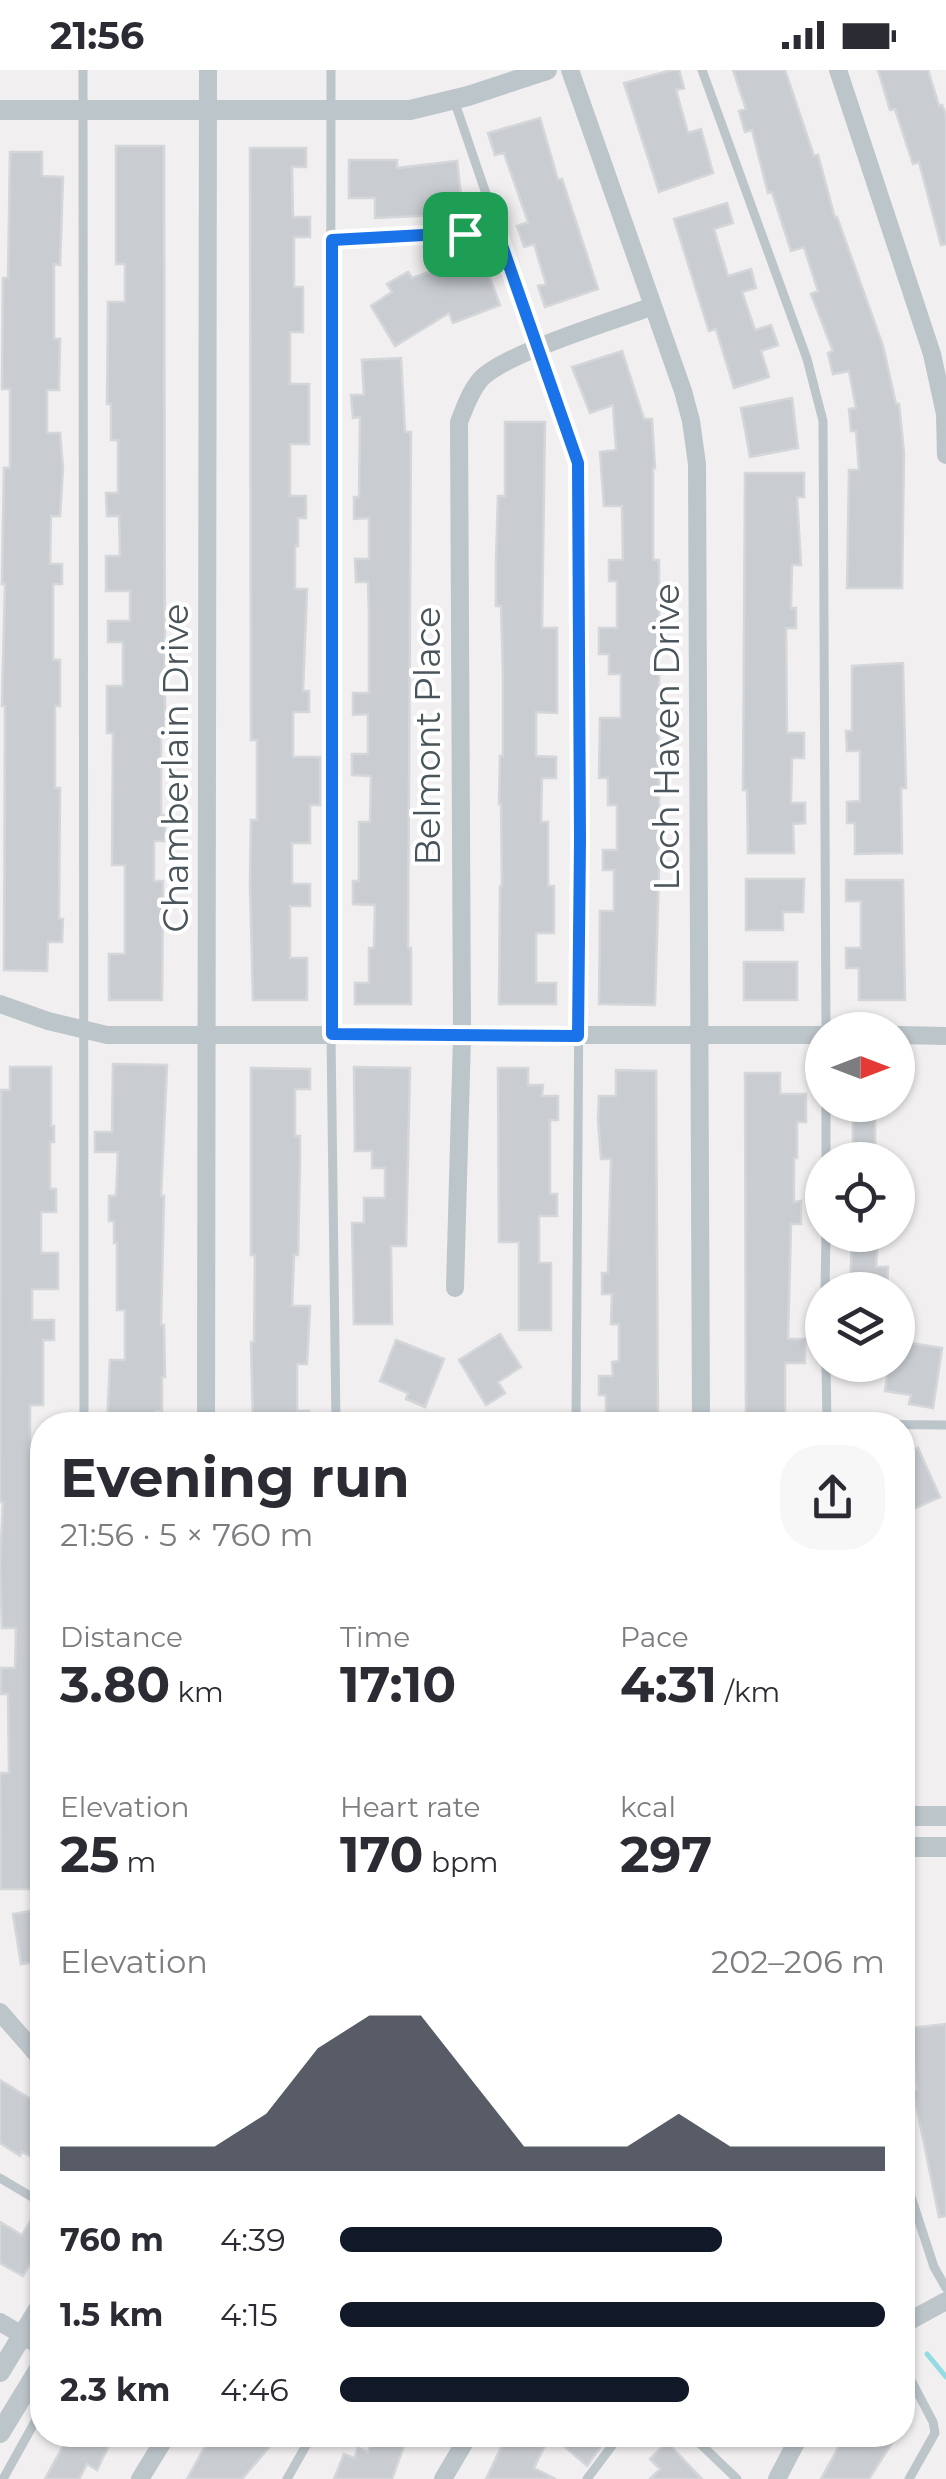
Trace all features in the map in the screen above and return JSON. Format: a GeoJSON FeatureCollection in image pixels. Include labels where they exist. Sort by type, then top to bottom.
{"type":"FeatureCollection","features":[{"type":"Feature","properties":{"kind":"street","name":"Chamberlain Drive"},"geometry":{"type":"LineString","coordinates":[[206,1412],[208,70]]}},
{"type":"Feature","properties":{"kind":"street"},"geometry":{"type":"LineString","coordinates":[[0,110],[410,110],[546,70]]}},
{"type":"Feature","properties":{"kind":"street","name":"Loch Haven Drive"},"geometry":{"type":"LineString","coordinates":[[570,70],[692,421],[697,464],[701,1412]]}},
{"type":"Feature","properties":{"kind":"street"},"geometry":{"type":"LineString","coordinates":[[838,70],[932,354],[946,414],[946,455]]}},
{"type":"Feature","properties":{"kind":"street","name":"Belmont Place"},"geometry":{"type":"LineString","coordinates":[[455,1288],[462,1036],[457,437],[468,397],[482,377],[504,361],[653,306]]}},
{"type":"Feature","properties":{"kind":"street"},"geometry":{"type":"LineString","coordinates":[[0,1004],[107,1035],[805,1032]]}},
{"type":"Feature","properties":{"kind":"street"},"geometry":{"type":"LineString","coordinates":[[915,1036],[946,1036]]}},
{"type":"Feature","properties":{"kind":"street"},"geometry":{"type":"LineString","coordinates":[[915,1816],[946,1816]]}},
{"type":"Feature","properties":{"kind":"street"},"geometry":{"type":"LineString","coordinates":[[915,1847],[946,1847]]}},
{"type":"Feature","properties":{"kind":"street"},"geometry":{"type":"LineString","coordinates":[[0,2012],[30,2046]]}},
{"type":"Feature","properties":{"kind":"street"},"geometry":{"type":"LineString","coordinates":[[915,2318],[946,2301]]}},
{"type":"Feature","properties":{"kind":"street"},"geometry":{"type":"LineString","coordinates":[[0,2322],[30,2339]]}},
{"type":"Feature","properties":{"kind":"street"},"geometry":{"type":"LineString","coordinates":[[0,2372],[30,2323]]}},
{"type":"Feature","properties":{"kind":"street"},"geometry":{"type":"LineString","coordinates":[[0,2433],[30,2384]]}},
{"type":"Feature","properties":{"kind":"street"},"geometry":{"type":"LineString","coordinates":[[140,2479],[160,2447]]}},
{"type":"Feature","properties":{"kind":"street"},"geometry":{"type":"LineString","coordinates":[[442,2479],[462,2447]]}},
{"type":"Feature","properties":{"kind":"street"},"geometry":{"type":"LineString","coordinates":[[777,2479],[794,2447]]}},
{"type":"Feature","properties":{"kind":"lane"},"geometry":{"type":"LineString","coordinates":[[82,70],[84,1412]]}},
{"type":"Feature","properties":{"kind":"lane"},"geometry":{"type":"LineString","coordinates":[[331,70],[336,1412]]}},
{"type":"Feature","properties":{"kind":"lane"},"geometry":{"type":"LineString","coordinates":[[702,70],[807,358],[823,421],[824,1012]]}},
{"type":"Feature","properties":{"kind":"lane"},"geometry":{"type":"LineString","coordinates":[[454,100],[578,463],[576,1412]]}},
{"type":"Feature","properties":{"kind":"lane"},"geometry":{"type":"LineString","coordinates":[[332,240],[497,231]]}},
{"type":"Feature","properties":{"kind":"lane"},"geometry":{"type":"LineString","coordinates":[[826,1382],[826,1412]]}},
{"type":"Feature","properties":{"kind":"lane"},"geometry":{"type":"LineString","coordinates":[[915,1425],[946,1425]]}},
{"type":"Feature","properties":{"kind":"lane"},"geometry":{"type":"LineString","coordinates":[[0,2178],[30,2196]]}},
{"type":"Feature","properties":{"kind":"lane"},"geometry":{"type":"LineString","coordinates":[[915,2208],[934,2266],[946,2288]]}},
{"type":"Feature","properties":{"kind":"lane"},"geometry":{"type":"LineString","coordinates":[[909,2479],[935,2433],[915,2388]]}},
{"type":"Feature","properties":{"kind":"lane"},"geometry":{"type":"LineString","coordinates":[[2,2479],[30,2430]]}},
{"type":"Feature","properties":{"kind":"lane"},"geometry":{"type":"LineString","coordinates":[[288,2479],[305,2447]]}},
{"type":"Feature","properties":{"kind":"lane"},"geometry":{"type":"LineString","coordinates":[[587,2479],[611,2447]]}},
{"type":"Feature","properties":{"kind":"lane"},"geometry":{"type":"LineString","coordinates":[[704,2447],[737,2479]]}},
{"type":"Feature","properties":{"kind":"building"},"geometry":{"type":"Polygon","coordinates":[[[679,70],[684,88],[676,90],[688,133],[701,129],[713,173],[659,192],[624,83],[679,70]]]}},
{"type":"Feature","properties":{"kind":"building"},"geometry":{"type":"Polygon","coordinates":[[[733,70],[785,70],[883,346],[899,404],[904,453],[902,588],[847,588],[849,470],[859,470],[856,431],[851,431],[849,409],[856,408],[849,371],[833,374],[828,353],[833,351],[811,294],[818,291],[804,247],[791,251],[772,192],[768,193],[752,130],[745,132],[739,111],[746,109],[733,70]]]}},
{"type":"Feature","properties":{"kind":"building"},"geometry":{"type":"Polygon","coordinates":[[[878,70],[928,70],[939,106],[946,115],[946,244],[941,245],[919,162],[913,164],[878,70]]]}},
{"type":"Feature","properties":{"kind":"building"},"geometry":{"type":"Polygon","coordinates":[[[540,118],[598,289],[545,307],[538,286],[546,284],[534,244],[524,247],[517,226],[528,222],[504,153],[495,155],[488,133],[540,118]]]}},
{"type":"Feature","properties":{"kind":"building"},"geometry":{"type":"Polygon","coordinates":[[[116,146],[164,146],[165,733],[161,733],[161,815],[165,815],[165,841],[154,841],[154,881],[163,881],[162,1000],[109,1000],[109,954],[125,954],[125,865],[112,865],[113,733],[107,733],[107,686],[123,686],[123,642],[108,642],[108,621],[130,621],[130,591],[106,591],[106,556],[120,556],[119,516],[107,516],[106,493],[118,493],[118,440],[111,440],[111,404],[107,404],[108,302],[125,302],[125,264],[116,264],[116,146]]]}},
{"type":"Feature","properties":{"kind":"building"},"geometry":{"type":"Polygon","coordinates":[[[250,148],[306,148],[306,167],[292,167],[293,217],[310,217],[310,237],[294,237],[294,287],[303,287],[303,332],[290,332],[290,384],[309,384],[309,444],[290,444],[290,496],[306,496],[306,518],[298,518],[295,589],[307,589],[303,691],[309,691],[309,712],[293,712],[293,757],[320,757],[320,805],[310,805],[310,843],[292,843],[292,884],[310,884],[310,906],[290,906],[290,958],[307,958],[307,1000],[253,1000],[250,884],[251,820],[257,820],[257,740],[251,740],[250,148]]]}},
{"type":"Feature","properties":{"kind":"building"},"geometry":{"type":"Polygon","coordinates":[[[10,152],[42,152],[42,176],[63,177],[60,265],[54,264],[54,339],[60,339],[59,390],[47,390],[47,433],[60,433],[63,468],[60,516],[51,516],[50,564],[62,564],[62,584],[53,584],[53,660],[60,660],[60,706],[55,706],[55,788],[60,788],[59,919],[63,919],[62,942],[48,942],[47,971],[4,970],[2,584],[4,468],[10,468],[10,389],[2,389],[10,152]]]}},
{"type":"Feature","properties":{"kind":"building"},"geometry":{"type":"Polygon","coordinates":[[[349,160],[397,160],[397,168],[457,161],[461,195],[437,198],[439,215],[375,218],[375,198],[349,198],[349,160]]]}},
{"type":"Feature","properties":{"kind":"building"},"geometry":{"type":"Polygon","coordinates":[[[727,203],[733,223],[714,229],[728,276],[751,269],[756,288],[742,292],[755,330],[771,325],[778,345],[761,351],[769,377],[734,388],[716,329],[709,331],[674,219],[727,203]]]}},
{"type":"Feature","properties":{"kind":"building"},"geometry":{"type":"Polygon","coordinates":[[[454,263],[459,275],[485,265],[500,305],[453,323],[449,313],[395,346],[371,306],[392,292],[387,284],[408,272],[412,278],[454,263]]]}},
{"type":"Feature","properties":{"kind":"building"},"geometry":{"type":"Polygon","coordinates":[[[622,351],[644,419],[652,419],[655,468],[653,560],[659,560],[659,869],[655,1005],[599,1004],[600,911],[614,911],[614,870],[603,870],[603,850],[617,850],[617,805],[608,805],[608,778],[599,778],[600,718],[621,718],[621,674],[609,674],[609,654],[599,654],[599,628],[617,628],[617,581],[609,581],[609,560],[623,560],[622,506],[604,506],[600,452],[616,450],[613,405],[590,413],[572,367],[622,351]]]}},
{"type":"Feature","properties":{"kind":"building"},"geometry":{"type":"Polygon","coordinates":[[[401,358],[405,432],[411,432],[411,1004],[355,1004],[355,983],[369,983],[375,905],[353,904],[353,881],[359,881],[359,822],[370,822],[371,776],[352,775],[352,754],[368,754],[368,714],[353,715],[353,693],[369,693],[368,582],[356,582],[355,559],[369,559],[369,518],[354,519],[354,497],[359,497],[360,417],[353,418],[351,395],[364,395],[362,360],[401,358]]]}},
{"type":"Feature","properties":{"kind":"building"},"geometry":{"type":"Polygon","coordinates":[[[792,398],[798,448],[750,457],[741,408],[792,398]]]}},
{"type":"Feature","properties":{"kind":"building"},"geometry":{"type":"Polygon","coordinates":[[[505,422],[545,422],[542,628],[557,628],[557,713],[536,712],[536,756],[556,757],[556,778],[542,778],[541,822],[548,822],[548,886],[554,886],[554,933],[536,933],[536,983],[556,983],[556,1004],[499,1004],[503,675],[496,559],[498,496],[505,496],[505,422]]]}},
{"type":"Feature","properties":{"kind":"building"},"geometry":{"type":"Polygon","coordinates":[[[745,473],[804,473],[804,497],[797,497],[801,565],[792,565],[791,608],[796,608],[796,628],[786,628],[787,733],[804,733],[804,758],[792,758],[791,803],[805,803],[805,823],[793,824],[794,853],[748,853],[747,790],[743,790],[745,473]]]}},
{"type":"Feature","properties":{"kind":"building"},"geometry":{"type":"Polygon","coordinates":[[[903,663],[906,788],[901,788],[902,853],[855,854],[855,823],[847,823],[847,802],[860,801],[860,751],[847,751],[846,731],[852,731],[852,666],[903,663]]]}},
{"type":"Feature","properties":{"kind":"building"},"geometry":{"type":"Polygon","coordinates":[[[746,879],[804,879],[803,912],[783,912],[783,930],[746,930],[746,879]]]}},
{"type":"Feature","properties":{"kind":"building"},"geometry":{"type":"Polygon","coordinates":[[[846,880],[903,880],[905,1000],[859,1000],[859,968],[846,968],[846,948],[861,948],[861,901],[846,901],[846,880]]]}},
{"type":"Feature","properties":{"kind":"building"},"geometry":{"type":"Polygon","coordinates":[[[744,962],[797,962],[797,1000],[744,1000],[744,962]]]}},
{"type":"Feature","properties":{"kind":"building"},"geometry":{"type":"Polygon","coordinates":[[[113,1064],[167,1065],[161,1196],[165,1377],[162,1411],[108,1412],[110,1360],[125,1360],[125,1310],[117,1310],[117,1243],[114,1221],[109,1221],[109,1196],[116,1196],[118,1152],[95,1152],[95,1132],[112,1132],[113,1064]]]}},
{"type":"Feature","properties":{"kind":"building"},"geometry":{"type":"Polygon","coordinates":[[[10,1067],[51,1067],[54,1142],[50,1142],[50,1189],[56,1189],[56,1212],[41,1212],[41,1253],[58,1253],[58,1289],[32,1289],[32,1320],[54,1320],[54,1340],[43,1340],[43,1405],[30,1405],[30,1889],[1,1889],[0,1773],[9,1773],[8,1694],[1,1694],[1,1668],[15,1668],[16,1628],[2,1628],[0,1564],[1,1090],[10,1090],[10,1067]]]}},
{"type":"Feature","properties":{"kind":"building"},"geometry":{"type":"Polygon","coordinates":[[[354,1067],[410,1068],[406,1246],[391,1246],[392,1324],[354,1324],[352,1223],[364,1223],[364,1198],[385,1198],[385,1168],[372,1168],[372,1151],[355,1151],[354,1067]]]}},
{"type":"Feature","properties":{"kind":"building"},"geometry":{"type":"Polygon","coordinates":[[[251,1068],[310,1069],[310,1089],[295,1089],[295,1136],[300,1136],[300,1160],[298,1255],[294,1255],[292,1306],[310,1306],[307,1364],[297,1364],[297,1411],[309,1412],[253,1412],[255,1255],[251,1255],[251,1068]]]}},
{"type":"Feature","properties":{"kind":"building"},"geometry":{"type":"Polygon","coordinates":[[[498,1068],[528,1068],[528,1085],[543,1085],[542,1096],[558,1096],[558,1120],[550,1120],[550,1194],[557,1194],[557,1216],[539,1216],[539,1263],[551,1263],[551,1330],[519,1330],[519,1242],[499,1242],[498,1068]]]}},
{"type":"Feature","properties":{"kind":"building"},"geometry":{"type":"Polygon","coordinates":[[[616,1070],[656,1071],[658,1412],[606,1412],[606,1395],[599,1395],[599,1376],[613,1376],[612,1362],[619,1361],[619,1324],[611,1324],[612,1294],[602,1294],[602,1273],[608,1273],[611,1159],[601,1159],[598,1120],[599,1096],[616,1096],[616,1070]]]}},
{"type":"Feature","properties":{"kind":"building"},"geometry":{"type":"Polygon","coordinates":[[[745,1073],[780,1073],[780,1094],[805,1094],[805,1122],[797,1122],[794,1158],[794,1202],[801,1201],[801,1224],[791,1224],[788,1339],[805,1339],[805,1363],[785,1363],[785,1412],[746,1412],[745,1073]]]}},
{"type":"Feature","properties":{"kind":"building"},"geometry":{"type":"Polygon","coordinates":[[[853,1122],[875,1122],[875,1142],[853,1142],[853,1122]]]}},
{"type":"Feature","properties":{"kind":"building"},"geometry":{"type":"Polygon","coordinates":[[[851,1252],[877,1252],[876,1267],[888,1267],[888,1272],[851,1272],[851,1252]]]}},
{"type":"Feature","properties":{"kind":"building"},"geometry":{"type":"Polygon","coordinates":[[[500,1334],[521,1367],[498,1382],[505,1393],[486,1405],[459,1360],[500,1334]]]}},
{"type":"Feature","properties":{"kind":"building"},"geometry":{"type":"Polygon","coordinates":[[[396,1340],[444,1359],[425,1407],[406,1399],[408,1393],[380,1381],[396,1340]]]}},
{"type":"Feature","properties":{"kind":"building"},"geometry":{"type":"Polygon","coordinates":[[[915,1344],[942,1348],[933,1408],[909,1404],[911,1395],[885,1391],[886,1382],[915,1382],[915,1344]]]}},
{"type":"Feature","properties":{"kind":"building"},"geometry":{"type":"Polygon","coordinates":[[[918,1448],[940,1497],[915,1508],[918,1448]]]}},
{"type":"Feature","properties":{"kind":"building"},"geometry":{"type":"Polygon","coordinates":[[[30,1911],[30,1963],[21,1964],[13,1914],[30,1911]]]}},
{"type":"Feature","properties":{"kind":"building"},"geometry":{"type":"Polygon","coordinates":[[[946,2024],[946,2216],[939,2217],[915,2100],[915,2027],[946,2024]]]}},
{"type":"Feature","properties":{"kind":"building"},"geometry":{"type":"Polygon","coordinates":[[[0,2080],[30,2099],[30,2156],[22,2152],[20,2156],[0,2143],[0,2080]]]}},
{"type":"Feature","properties":{"kind":"building"},"geometry":{"type":"Polygon","coordinates":[[[0,2222],[22,2235],[30,2222],[30,2263],[23,2276],[0,2263],[0,2222]]]}},
{"type":"Feature","properties":{"kind":"building"},"geometry":{"type":"Polygon","coordinates":[[[62,2447],[108,2447],[97,2470],[87,2464],[79,2479],[45,2479],[62,2447]]]}},
{"type":"Feature","properties":{"kind":"building"},"geometry":{"type":"Polygon","coordinates":[[[269,2447],[242,2479],[187,2479],[203,2450],[269,2447]]]}},
{"type":"Feature","properties":{"kind":"building"},"geometry":{"type":"Polygon","coordinates":[[[370,2447],[404,2447],[392,2479],[334,2479],[344,2454],[354,2458],[358,2448],[368,2452],[370,2447]]]}},
{"type":"Feature","properties":{"kind":"building"},"geometry":{"type":"Polygon","coordinates":[[[501,2447],[544,2447],[534,2468],[556,2479],[486,2479],[501,2447]]]}},
{"type":"Feature","properties":{"kind":"building"},"geometry":{"type":"Polygon","coordinates":[[[565,2447],[601,2447],[587,2466],[565,2447]]]}},
{"type":"Feature","properties":{"kind":"building"},"geometry":{"type":"Polygon","coordinates":[[[662,2447],[672,2447],[702,2479],[650,2479],[660,2469],[650,2459],[662,2447]]]}},
{"type":"Feature","properties":{"kind":"building"},"geometry":{"type":"Polygon","coordinates":[[[838,2447],[889,2447],[869,2479],[821,2479],[838,2447]]]}},
{"type":"Feature","properties":{"kind":"waterway"},"geometry":{"type":"LineString","coordinates":[[927,2354],[946,2377]]}},
{"type":"Feature","properties":{"kind":"route"},"geometry":{"type":"LineString","coordinates":[[497,231],[578,463],[578,1036],[332,1034],[332,240],[465,234],[497,231]]}}]}
